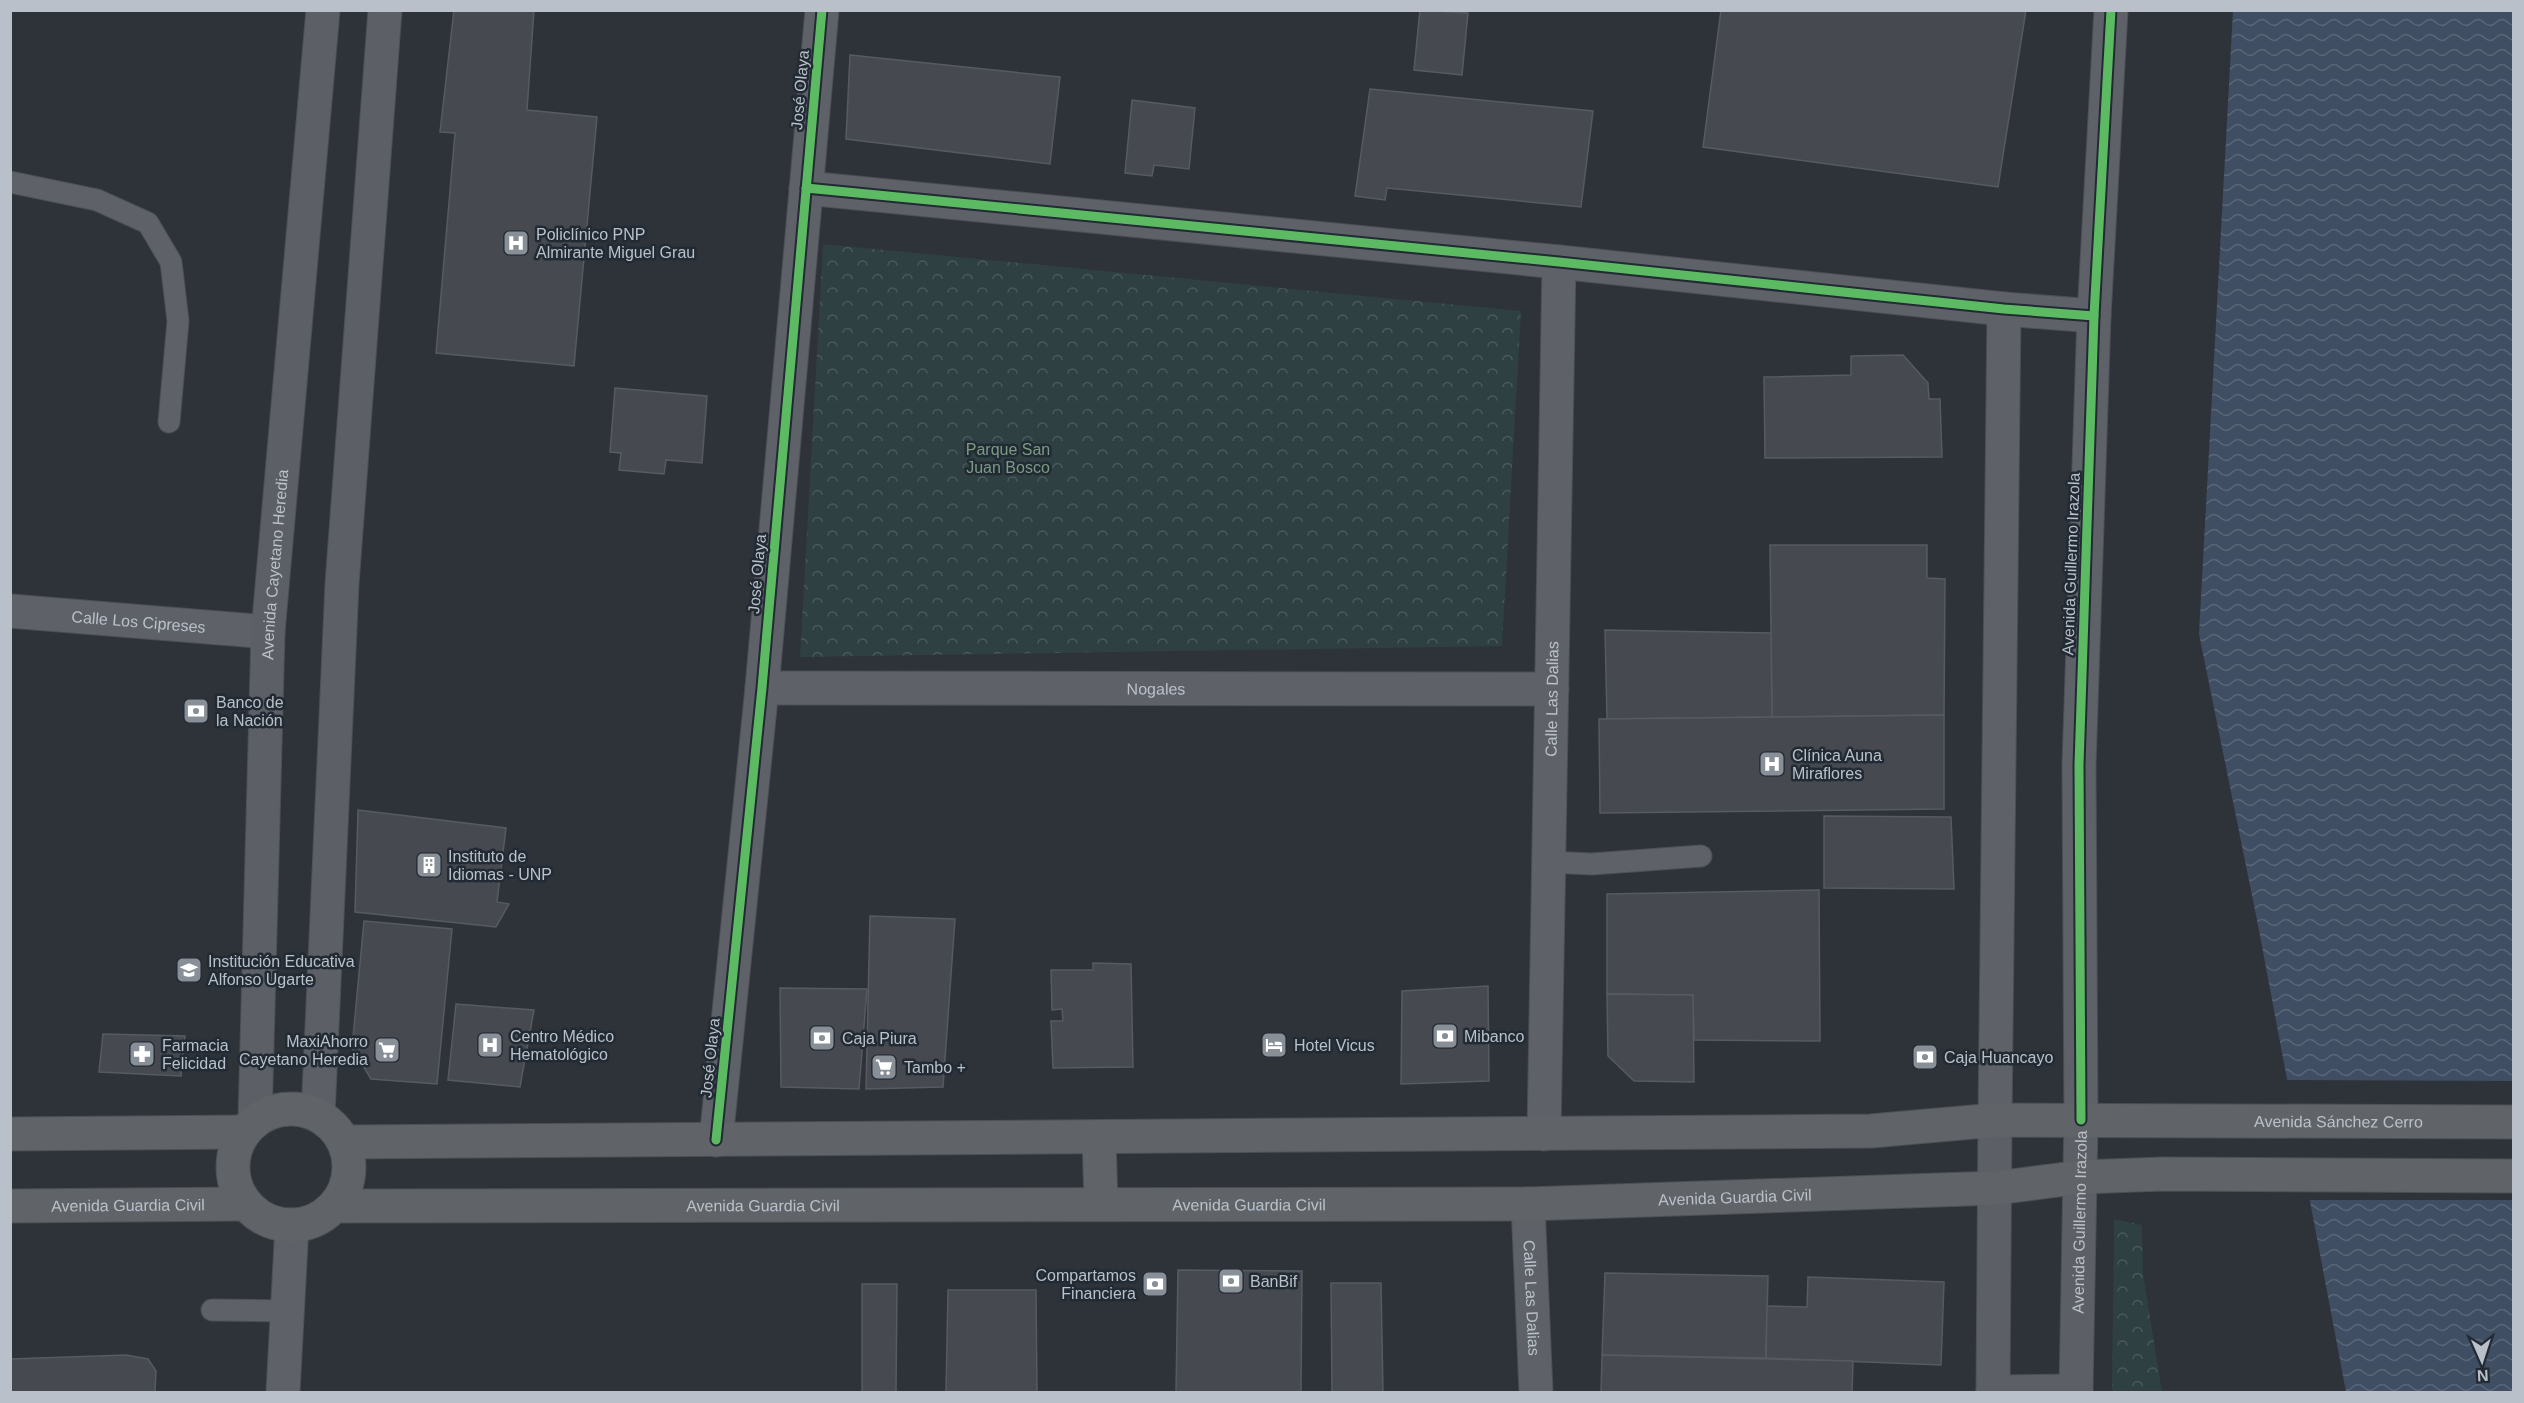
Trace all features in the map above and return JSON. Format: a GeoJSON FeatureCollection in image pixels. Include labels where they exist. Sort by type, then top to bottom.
{"type":"FeatureCollection","features":[{"type":"Feature","properties":{"kind":"main road","name":"Avenida Cayetano Heredia"},"geometry":{"type":"LineString","coordinates":[[249,1126],[268,632],[323,10]]}},
{"type":"Feature","properties":{"kind":"main road"},"geometry":{"type":"LineString","coordinates":[[318,1114],[342,584],[385,10]]}},
{"type":"Feature","properties":{"kind":"main road"},"geometry":{"type":"LineString","coordinates":[[285,1108],[302,1109],[318,1114],[333,1126],[344,1142],[349,1158],[349,1175],[344,1191],[334,1206],[322,1216],[306,1223],[276,1224],[259,1216],[246,1204],[237,1191],[232,1161],[236,1145],[249,1126],[269,1112],[285,1108]]}},
{"type":"Feature","properties":{"kind":"main road"},"geometry":{"type":"LineString","coordinates":[[344,1142],[1871,1131],[1995,1120],[2081,1120]]}},
{"type":"Feature","properties":{"kind":"main road"},"geometry":{"type":"LineString","coordinates":[[1995,1120],[1993,1392],[2076,1392]]}},
{"type":"Feature","properties":{"kind":"main road","name":"Avenida Sánchez Cerro"},"geometry":{"type":"LineString","coordinates":[[2081,1120],[2514,1122]]}},
{"type":"Feature","properties":{"kind":"main road","name":"Avenida Guillermo Irazola"},"geometry":{"type":"LineString","coordinates":[[2076,1392],[2081,1120]]}},
{"type":"Feature","properties":{"kind":"main road"},"geometry":{"type":"LineString","coordinates":[[10,1134],[249,1126]]}},
{"type":"Feature","properties":{"kind":"main road"},"geometry":{"type":"LineString","coordinates":[[1099,1137],[1101,1204]]}},
{"type":"Feature","properties":{"kind":"main road","name":"Avenida Guardia Civil"},"geometry":{"type":"LineString","coordinates":[[334,1206],[1528,1204],[1996,1188],[2081,1177],[2163,1174],[2514,1176]]}},
{"type":"Feature","properties":{"kind":"main road","name":"Avenida Guardia Civil"},"geometry":{"type":"LineString","coordinates":[[10,1206],[246,1204]]}},
{"type":"Feature","properties":{"kind":"street","name":"José Olaya"},"geometry":{"type":"LineString","coordinates":[[717,1140],[762,688],[822,10]]}},
{"type":"Feature","properties":{"kind":"street","name":"Avenida Guillermo Irazola"},"geometry":{"type":"LineString","coordinates":[[2081,1120],[2079,765],[2094,316],[2112,10]]}},
{"type":"Feature","properties":{"kind":"street"},"geometry":{"type":"LineString","coordinates":[[806,188],[1559,262],[2004,309],[2094,316]]}},
{"type":"Feature","properties":{"kind":"street","name":"Calle Las Dalias"},"geometry":{"type":"LineString","coordinates":[[1544,1134],[1559,262]]}},
{"type":"Feature","properties":{"kind":"street"},"geometry":{"type":"LineString","coordinates":[[1995,1120],[2004,309]]}},
{"type":"Feature","properties":{"kind":"street","name":"Calle Los Cipreses"},"geometry":{"type":"LineString","coordinates":[[10,612],[268,632]]}},
{"type":"Feature","properties":{"kind":"street","name":"Nogales"},"geometry":{"type":"LineString","coordinates":[[762,688],[1552,689]]}},
{"type":"Feature","properties":{"kind":"street","name":"Calle Las Dalias"},"geometry":{"type":"LineString","coordinates":[[1528,1204],[1536,1392]]}},
{"type":"Feature","properties":{"kind":"street"},"geometry":{"type":"LineString","coordinates":[[283,1392],[292,1225]]}},
{"type":"Feature","properties":{"kind":"lane"},"geometry":{"type":"LineString","coordinates":[[10,182],[98,200],[148,223],[171,262],[178,321],[169,422]]}},
{"type":"Feature","properties":{"kind":"lane"},"geometry":{"type":"LineString","coordinates":[[1549,862],[1593,864],[1701,856]]}},
{"type":"Feature","properties":{"kind":"lane"},"geometry":{"type":"LineString","coordinates":[[212,1310],[287,1311]]}},
{"type":"Feature","properties":{"kind":"green space","name":"Parque San Juan Bosco"},"geometry":{"type":"Polygon","coordinates":[[[823,244],[1521,311],[1502,646],[800,657],[823,244]]]}},
{"type":"Feature","properties":{"kind":"green space"},"geometry":{"type":"Polygon","coordinates":[[[2114,1219],[2142,1225],[2143,1274],[2162,1392],[2112,1392],[2114,1219]]]}},
{"type":"Feature","properties":{"kind":"water"},"geometry":{"type":"Polygon","coordinates":[[[2233,11],[2513,11],[2513,1392],[2346,1392],[2257,920],[2199,634],[2233,11]]]}},
{"type":"Feature","properties":{"kind":"pier"},"geometry":{"type":"Polygon","coordinates":[[[2284,1080],[2513,1081],[2513,1200],[2306,1200],[2284,1080]]]}},
{"type":"Feature","properties":{"kind":"building","name":"Policlínico PNP Almirante Miguel Grau"},"geometry":{"type":"Polygon","coordinates":[[[454,10],[534,10],[527,110],[597,117],[574,366],[436,353],[455,133],[440,132],[454,10]]]}},
{"type":"Feature","properties":{"kind":"building"},"geometry":{"type":"Polygon","coordinates":[[[1420,10],[1468,13],[1462,75],[1414,70],[1420,10]]]}},
{"type":"Feature","properties":{"kind":"building"},"geometry":{"type":"Polygon","coordinates":[[[1721,10],[2026,10],[1998,187],[1703,147],[1721,10]]]}},
{"type":"Feature","properties":{"kind":"building"},"geometry":{"type":"Polygon","coordinates":[[[850,55],[1060,77],[1050,164],[846,139],[850,55]]]}},
{"type":"Feature","properties":{"kind":"building"},"geometry":{"type":"Polygon","coordinates":[[[1370,89],[1593,111],[1581,207],[1387,188],[1385,200],[1355,196],[1370,89]]]}},
{"type":"Feature","properties":{"kind":"building"},"geometry":{"type":"Polygon","coordinates":[[[1132,100],[1195,108],[1189,169],[1154,165],[1152,176],[1125,173],[1132,100]]]}},
{"type":"Feature","properties":{"kind":"building"},"geometry":{"type":"Polygon","coordinates":[[[1903,355],[1928,383],[1929,399],[1940,399],[1942,457],[1765,458],[1764,377],[1851,375],[1851,356],[1903,355]]]}},
{"type":"Feature","properties":{"kind":"building"},"geometry":{"type":"Polygon","coordinates":[[[615,388],[707,396],[702,463],[666,460],[664,474],[619,470],[621,453],[610,452],[615,388]]]}},
{"type":"Feature","properties":{"kind":"building"},"geometry":{"type":"Polygon","coordinates":[[[1770,545],[1927,545],[1927,578],[1945,579],[1944,715],[1772,717],[1770,545]]]}},
{"type":"Feature","properties":{"kind":"building"},"geometry":{"type":"Polygon","coordinates":[[[1605,630],[1771,633],[1772,717],[1607,719],[1605,630]]]}},
{"type":"Feature","properties":{"kind":"building","name":"Clínica Auna Miraflores"},"geometry":{"type":"Polygon","coordinates":[[[1944,715],[1944,809],[1600,813],[1599,719],[1944,715]]]}},
{"type":"Feature","properties":{"kind":"building","name":"Instituto de Idiomas - UNP"},"geometry":{"type":"Polygon","coordinates":[[[358,810],[506,828],[497,902],[509,904],[496,927],[355,912],[358,810]]]}},
{"type":"Feature","properties":{"kind":"building"},"geometry":{"type":"Polygon","coordinates":[[[1824,816],[1951,817],[1954,889],[1824,888],[1824,816]]]}},
{"type":"Feature","properties":{"kind":"building"},"geometry":{"type":"Polygon","coordinates":[[[1819,890],[1820,1041],[1694,1040],[1693,995],[1607,994],[1607,894],[1819,890]]]}},
{"type":"Feature","properties":{"kind":"building"},"geometry":{"type":"Polygon","coordinates":[[[870,916],[955,919],[943,1087],[866,1089],[870,916]]]}},
{"type":"Feature","properties":{"kind":"building"},"geometry":{"type":"Polygon","coordinates":[[[364,921],[452,929],[437,1084],[371,1079],[352,1048],[364,921]]]}},
{"type":"Feature","properties":{"kind":"building"},"geometry":{"type":"Polygon","coordinates":[[[1093,963],[1131,964],[1133,1067],[1053,1068],[1051,1021],[1063,1021],[1062,1009],[1052,1010],[1051,970],[1093,970],[1093,963]]]}},
{"type":"Feature","properties":{"kind":"building","name":"Mibanco"},"geometry":{"type":"Polygon","coordinates":[[[1488,986],[1489,1081],[1401,1084],[1402,991],[1488,986]]]}},
{"type":"Feature","properties":{"kind":"building","name":"Caja Piura"},"geometry":{"type":"Polygon","coordinates":[[[780,988],[867,989],[859,1089],[781,1087],[780,988]]]}},
{"type":"Feature","properties":{"kind":"building"},"geometry":{"type":"Polygon","coordinates":[[[1607,994],[1693,995],[1694,1082],[1634,1081],[1608,1056],[1607,994]]]}},
{"type":"Feature","properties":{"kind":"building","name":"Centro Médico Hematológico"},"geometry":{"type":"Polygon","coordinates":[[[456,1004],[534,1010],[520,1087],[448,1080],[456,1004]]]}},
{"type":"Feature","properties":{"kind":"building","name":"Farmacia Felicidad"},"geometry":{"type":"Polygon","coordinates":[[[103,1034],[185,1036],[181,1076],[99,1072],[103,1034]]]}},
{"type":"Feature","properties":{"kind":"building"},"geometry":{"type":"Polygon","coordinates":[[[1178,1270],[1302,1271],[1301,1392],[1176,1392],[1178,1270]]]}},
{"type":"Feature","properties":{"kind":"building"},"geometry":{"type":"Polygon","coordinates":[[[1605,1273],[1768,1276],[1766,1358],[1602,1355],[1605,1273]]]}},
{"type":"Feature","properties":{"kind":"building"},"geometry":{"type":"Polygon","coordinates":[[[1808,1277],[1944,1282],[1941,1365],[1766,1358],[1767,1306],[1807,1307],[1808,1277]]]}},
{"type":"Feature","properties":{"kind":"building"},"geometry":{"type":"Polygon","coordinates":[[[1331,1283],[1381,1283],[1383,1392],[1332,1392],[1331,1283]]]}},
{"type":"Feature","properties":{"kind":"building"},"geometry":{"type":"Polygon","coordinates":[[[862,1284],[897,1284],[896,1392],[862,1392],[862,1284]]]}},
{"type":"Feature","properties":{"kind":"building"},"geometry":{"type":"Polygon","coordinates":[[[948,1290],[1036,1290],[1037,1392],[946,1392],[948,1290]]]}},
{"type":"Feature","properties":{"kind":"building"},"geometry":{"type":"Polygon","coordinates":[[[126,1355],[148,1359],[156,1371],[155,1392],[10,1392],[10,1359],[126,1355]]]}},
{"type":"Feature","properties":{"kind":"building"},"geometry":{"type":"Polygon","coordinates":[[[1602,1355],[1853,1361],[1852,1392],[1601,1392],[1602,1355]]]}},
{"type":"Feature","properties":{"kind":"cycle path"},"geometry":{"type":"LineString","coordinates":[[716,1140],[762,688],[822,10]]}},
{"type":"Feature","properties":{"kind":"cycle path"},"geometry":{"type":"LineString","coordinates":[[2081,1120],[2079,765],[2094,316],[2111,10]]}},
{"type":"Feature","properties":{"kind":"cycle path"},"geometry":{"type":"LineString","coordinates":[[806,188],[1559,262],[2004,309],[2094,316]]}},
{"type":"Feature","properties":{"kind":"place","name":"Policlínico PNP Almirante Miguel Grau"},"geometry":{"type":"Point","coordinates":[516,243]}},
{"type":"Feature","properties":{"kind":"place","name":"Banco de la Nación"},"geometry":{"type":"Point","coordinates":[196,711]}},
{"type":"Feature","properties":{"kind":"place","name":"Clínica Auna Miraflores"},"geometry":{"type":"Point","coordinates":[1772,764]}},
{"type":"Feature","properties":{"kind":"place","name":"Instituto de Idiomas - UNP"},"geometry":{"type":"Point","coordinates":[429,865]}},
{"type":"Feature","properties":{"kind":"place","name":"Institución Educativa Alfonso Ugarte"},"geometry":{"type":"Point","coordinates":[189,970]}},
{"type":"Feature","properties":{"kind":"place","name":"Mibanco"},"geometry":{"type":"Point","coordinates":[1445,1036]}},
{"type":"Feature","properties":{"kind":"place","name":"Caja Piura"},"geometry":{"type":"Point","coordinates":[822,1038]}},
{"type":"Feature","properties":{"kind":"place","name":"Centro Médico Hematológico"},"geometry":{"type":"Point","coordinates":[490,1045]}},
{"type":"Feature","properties":{"kind":"place","name":"Hotel Vicus"},"geometry":{"type":"Point","coordinates":[1274,1045]}},
{"type":"Feature","properties":{"kind":"place","name":"MaxiAhorro Cayetano Heredia"},"geometry":{"type":"Point","coordinates":[387,1050]}},
{"type":"Feature","properties":{"kind":"place","name":"Farmacia Felicidad"},"geometry":{"type":"Point","coordinates":[142,1054]}},
{"type":"Feature","properties":{"kind":"place","name":"Caja Huancayo"},"geometry":{"type":"Point","coordinates":[1925,1057]}},
{"type":"Feature","properties":{"kind":"place","name":"Tambo +"},"geometry":{"type":"Point","coordinates":[884,1067]}},
{"type":"Feature","properties":{"kind":"place","name":"BanBif"},"geometry":{"type":"Point","coordinates":[1231,1281]}},
{"type":"Feature","properties":{"kind":"place","name":"Compartamos Financiera"},"geometry":{"type":"Point","coordinates":[1155,1284]}}]}
